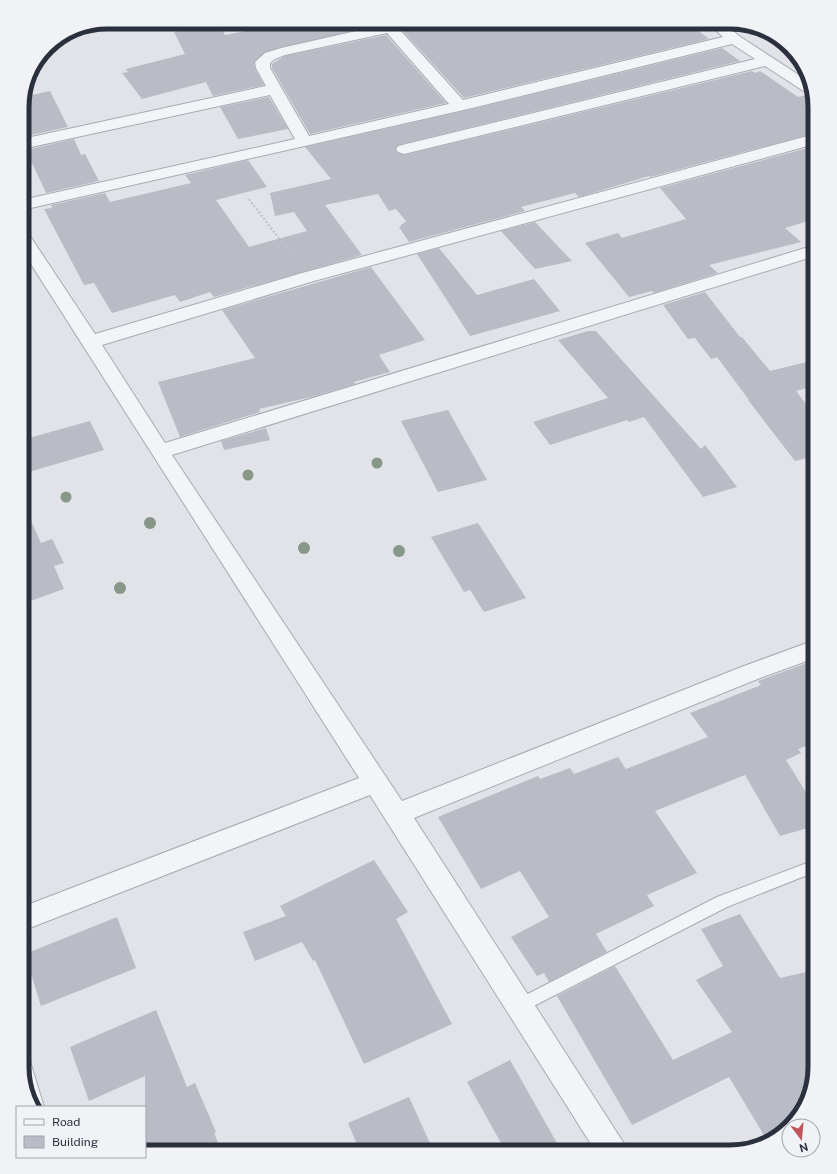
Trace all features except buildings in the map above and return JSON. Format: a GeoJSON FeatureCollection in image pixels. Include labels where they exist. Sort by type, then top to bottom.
{"type":"FeatureCollection","features":[{"type":"Feature","properties":{"kind":"street"},"geometry":{"type":"LineString","coordinates":[[304,141],[263,68],[262,62],[270,56],[281,52],[386,29]]}},
{"type":"Feature","properties":{"kind":"street"},"geometry":{"type":"LineString","coordinates":[[392,29],[459,105]]}},
{"type":"Feature","properties":{"kind":"street"},"geometry":{"type":"LineString","coordinates":[[722,29],[734,39],[805,85]]}},
{"type":"Feature","properties":{"kind":"street"},"geometry":{"type":"LineString","coordinates":[[29,203],[459,105],[734,39]]}},
{"type":"Feature","properties":{"kind":"street"},"geometry":{"type":"LineString","coordinates":[[404,149],[767,61]]}},
{"type":"Feature","properties":{"kind":"street"},"geometry":{"type":"LineString","coordinates":[[29,142],[275,89]]}},
{"type":"Feature","properties":{"kind":"street"},"geometry":{"type":"LineString","coordinates":[[90,342],[308,277],[808,141]]}},
{"type":"Feature","properties":{"kind":"street"},"geometry":{"type":"LineString","coordinates":[[29,247],[63,298],[160,452],[397,814],[608,1145]]}},
{"type":"Feature","properties":{"kind":"street"},"geometry":{"type":"LineString","coordinates":[[160,452],[808,252]]}},
{"type":"Feature","properties":{"kind":"street"},"geometry":{"type":"LineString","coordinates":[[397,814],[752,672],[808,652]]}},
{"type":"Feature","properties":{"kind":"street"},"geometry":{"type":"LineString","coordinates":[[29,916],[375,782]]}},
{"type":"Feature","properties":{"kind":"lane"},"geometry":{"type":"LineString","coordinates":[[519,1006],[722,902],[808,869]]}},
{"type":"Feature","properties":{"kind":"path"},"geometry":{"type":"LineString","coordinates":[[249,199],[308,277]]}}]}
